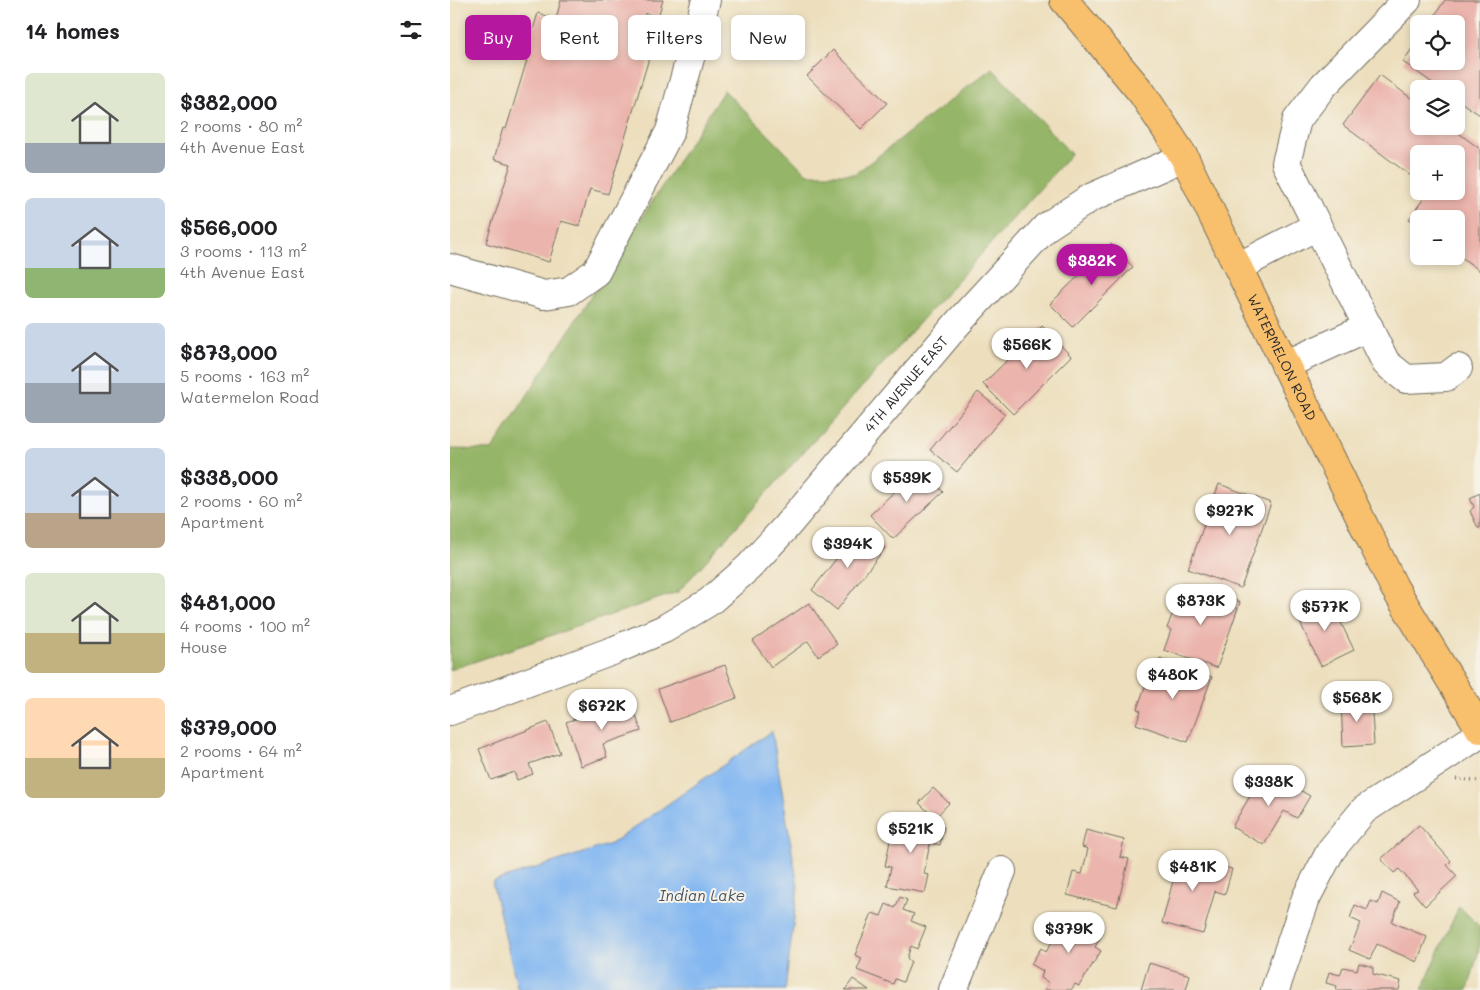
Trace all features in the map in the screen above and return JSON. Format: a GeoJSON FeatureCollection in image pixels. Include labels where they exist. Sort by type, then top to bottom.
{"type":"FeatureCollection","features":[{"type":"Feature","properties":{"kind":"main road","name":"WATERMELON ROAD"},"geometry":{"type":"LineString","coordinates":[[1064,0],[1142,93],[1184,157],[1394,587],[1480,729]]}},
{"type":"Feature","properties":{"kind":"street"},"geometry":{"type":"LineString","coordinates":[[450,268],[544,295],[569,291],[596,272],[670,131],[706,0]]}},
{"type":"Feature","properties":{"kind":"street"},"geometry":{"type":"LineString","coordinates":[[1407,0],[1323,86],[1297,120],[1286,163],[1386,363],[1406,379],[1446,377],[1458,368]]}},
{"type":"Feature","properties":{"kind":"street","name":"4TH AVENUE EAST"},"geometry":{"type":"LineString","coordinates":[[450,711],[615,650],[664,629],[709,602],[749,567],[785,528],[957,324],[1046,227],[1090,198],[1184,157]]}},
{"type":"Feature","properties":{"kind":"street"},"geometry":{"type":"LineString","coordinates":[[1238,267],[1318,226]]}},
{"type":"Feature","properties":{"kind":"street"},"geometry":{"type":"LineString","coordinates":[[1285,365],[1369,327]]}},
{"type":"Feature","properties":{"kind":"street"},"geometry":{"type":"LineString","coordinates":[[1275,990],[1306,898],[1331,850],[1364,810],[1480,734]]}},
{"type":"Feature","properties":{"kind":"street"},"geometry":{"type":"LineString","coordinates":[[953,990],[1002,871]]}},
{"type":"Feature","properties":{"kind":"green space"},"geometry":{"type":"Polygon","coordinates":[[[992,68],[1071,154],[678,592],[450,670],[450,449],[492,450],[724,90],[807,174],[855,174],[992,68]]]}},
{"type":"Feature","properties":{"kind":"green space"},"geometry":{"type":"Polygon","coordinates":[[[1459,906],[1480,927],[1480,945],[1468,990],[1422,990],[1459,906]]]}},
{"type":"Feature","properties":{"kind":"water","name":"Indian Lake"},"geometry":{"type":"Polygon","coordinates":[[[772,731],[798,887],[785,990],[518,990],[492,882],[611,844],[772,731]]]}},
{"type":"Feature","properties":{"kind":"building"},"geometry":{"type":"Polygon","coordinates":[[[561,0],[663,0],[659,15],[645,13],[644,15],[628,15],[628,60],[648,60],[608,194],[590,189],[579,226],[561,221],[549,262],[486,243],[511,164],[494,159],[503,128],[506,129],[527,60],[531,60],[531,36],[538,13],[544,15],[541,15],[541,60],[618,60],[618,15],[557,15],[561,0]]]}},
{"type":"Feature","properties":{"kind":"building"},"geometry":{"type":"Polygon","coordinates":[[[1445,0],[1480,0],[1480,115],[1465,105],[1465,80],[1428,80],[1414,70],[1465,70],[1465,15],[1435,15],[1445,0]]]}},
{"type":"Feature","properties":{"kind":"building"},"geometry":{"type":"Polygon","coordinates":[[[833,50],[887,103],[861,129],[807,76],[833,50]]]}},
{"type":"Feature","properties":{"kind":"building"},"geometry":{"type":"Polygon","coordinates":[[[1410,52],[1410,67],[1403,62],[1410,52]]]}},
{"type":"Feature","properties":{"kind":"building"},"geometry":{"type":"Polygon","coordinates":[[[1380,75],[1410,97],[1410,135],[1461,135],[1480,149],[1480,271],[1465,260],[1465,210],[1415,210],[1423,200],[1465,200],[1465,145],[1410,145],[1410,175],[1343,125],[1380,75]]]}},
{"type":"Feature","properties":{"kind":"building"},"geometry":{"type":"Polygon","coordinates":[[[1111,244],[1133,267],[1073,327],[1050,304],[1111,244]]]}},
{"type":"Feature","properties":{"kind":"building"},"geometry":{"type":"Polygon","coordinates":[[[1042,326],[1071,356],[1013,414],[983,384],[1042,326]]]}},
{"type":"Feature","properties":{"kind":"building"},"geometry":{"type":"Polygon","coordinates":[[[978,392],[1005,414],[957,472],[930,450],[978,392]]]}},
{"type":"Feature","properties":{"kind":"building"},"geometry":{"type":"Polygon","coordinates":[[[920,467],[943,492],[893,539],[870,515],[920,467]]]}},
{"type":"Feature","properties":{"kind":"building"},"geometry":{"type":"Polygon","coordinates":[[[1219,484],[1271,503],[1241,588],[1188,569],[1219,484]]]}},
{"type":"Feature","properties":{"kind":"building"},"geometry":{"type":"Polygon","coordinates":[[[1480,493],[1480,528],[1478,528],[1470,511],[1474,507],[1470,498],[1480,493]]]}},
{"type":"Feature","properties":{"kind":"building"},"geometry":{"type":"Polygon","coordinates":[[[860,528],[885,548],[837,610],[812,590],[860,528]]]}},
{"type":"Feature","properties":{"kind":"building"},"geometry":{"type":"Polygon","coordinates":[[[1188,584],[1240,602],[1217,668],[1164,650],[1171,630],[1167,628],[1174,610],[1178,611],[1188,584]]]}},
{"type":"Feature","properties":{"kind":"building"},"geometry":{"type":"Polygon","coordinates":[[[1329,598],[1354,650],[1321,666],[1296,614],[1329,598]]]}},
{"type":"Feature","properties":{"kind":"building"},"geometry":{"type":"Polygon","coordinates":[[[809,603],[837,644],[818,656],[808,641],[771,667],[753,641],[809,603]]]}},
{"type":"Feature","properties":{"kind":"building"},"geometry":{"type":"Polygon","coordinates":[[[1160,658],[1212,677],[1188,742],[1136,724],[1141,711],[1137,709],[1146,684],[1150,686],[1160,658]]]}},
{"type":"Feature","properties":{"kind":"building"},"geometry":{"type":"Polygon","coordinates":[[[725,665],[737,698],[670,722],[658,689],[725,665]]]}},
{"type":"Feature","properties":{"kind":"building"},"geometry":{"type":"Polygon","coordinates":[[[1371,698],[1374,745],[1343,747],[1341,700],[1371,698]]]}},
{"type":"Feature","properties":{"kind":"building"},"geometry":{"type":"Polygon","coordinates":[[[631,700],[641,731],[603,744],[607,757],[581,766],[566,722],[631,700]]]}},
{"type":"Feature","properties":{"kind":"building"},"geometry":{"type":"Polygon","coordinates":[[[548,722],[560,753],[529,764],[533,774],[517,780],[514,772],[491,780],[479,749],[548,722]]]}},
{"type":"Feature","properties":{"kind":"building"},"geometry":{"type":"Polygon","coordinates":[[[1265,770],[1310,796],[1297,818],[1284,811],[1264,845],[1232,827],[1265,770]]]}},
{"type":"Feature","properties":{"kind":"building"},"geometry":{"type":"Polygon","coordinates":[[[933,788],[949,803],[935,818],[919,803],[933,788]]]}},
{"type":"Feature","properties":{"kind":"building"},"geometry":{"type":"Polygon","coordinates":[[[902,818],[944,827],[940,845],[930,843],[924,874],[929,875],[925,893],[887,886],[891,867],[885,866],[892,831],[899,833],[902,818]]]}},
{"type":"Feature","properties":{"kind":"building"},"geometry":{"type":"Polygon","coordinates":[[[1419,825],[1451,861],[1447,865],[1457,876],[1425,906],[1413,892],[1418,890],[1399,869],[1394,873],[1381,859],[1419,825]]]}},
{"type":"Feature","properties":{"kind":"building"},"geometry":{"type":"Polygon","coordinates":[[[1086,830],[1124,840],[1120,857],[1129,859],[1117,907],[1067,895],[1073,872],[1082,874],[1088,849],[1082,847],[1086,830]]]}},
{"type":"Feature","properties":{"kind":"building"},"geometry":{"type":"Polygon","coordinates":[[[1172,853],[1232,869],[1225,894],[1215,891],[1203,934],[1162,923],[1175,873],[1167,870],[1172,853]]]}},
{"type":"Feature","properties":{"kind":"building"},"geometry":{"type":"Polygon","coordinates":[[[1382,893],[1400,902],[1392,922],[1427,937],[1417,962],[1377,944],[1370,959],[1349,950],[1361,923],[1350,918],[1355,905],[1367,910],[1371,901],[1378,904],[1382,893]]]}},
{"type":"Feature","properties":{"kind":"building"},"geometry":{"type":"Polygon","coordinates":[[[900,897],[907,900],[903,910],[914,914],[911,921],[926,927],[917,949],[911,946],[907,958],[911,962],[903,982],[895,979],[893,984],[857,970],[862,958],[855,955],[872,913],[881,916],[886,904],[895,908],[900,897]]]}},
{"type":"Feature","properties":{"kind":"building"},"geometry":{"type":"Polygon","coordinates":[[[1062,913],[1072,920],[1075,915],[1103,933],[1095,947],[1101,951],[1079,986],[1075,984],[1071,990],[1044,990],[1049,983],[1041,978],[1043,971],[1031,964],[1041,948],[1046,952],[1055,937],[1049,934],[1062,913]]]}},
{"type":"Feature","properties":{"kind":"building"},"geometry":{"type":"Polygon","coordinates":[[[1149,963],[1190,975],[1186,990],[1141,990],[1149,963]]]}},
{"type":"Feature","properties":{"kind":"building"},"geometry":{"type":"Polygon","coordinates":[[[1359,963],[1373,967],[1373,974],[1401,981],[1399,990],[1336,990],[1337,986],[1326,983],[1329,972],[1340,975],[1343,967],[1357,970],[1359,963]]]}},
{"type":"Feature","properties":{"kind":"building"},"geometry":{"type":"Polygon","coordinates":[[[853,979],[869,990],[845,990],[853,979]]]}}]}
